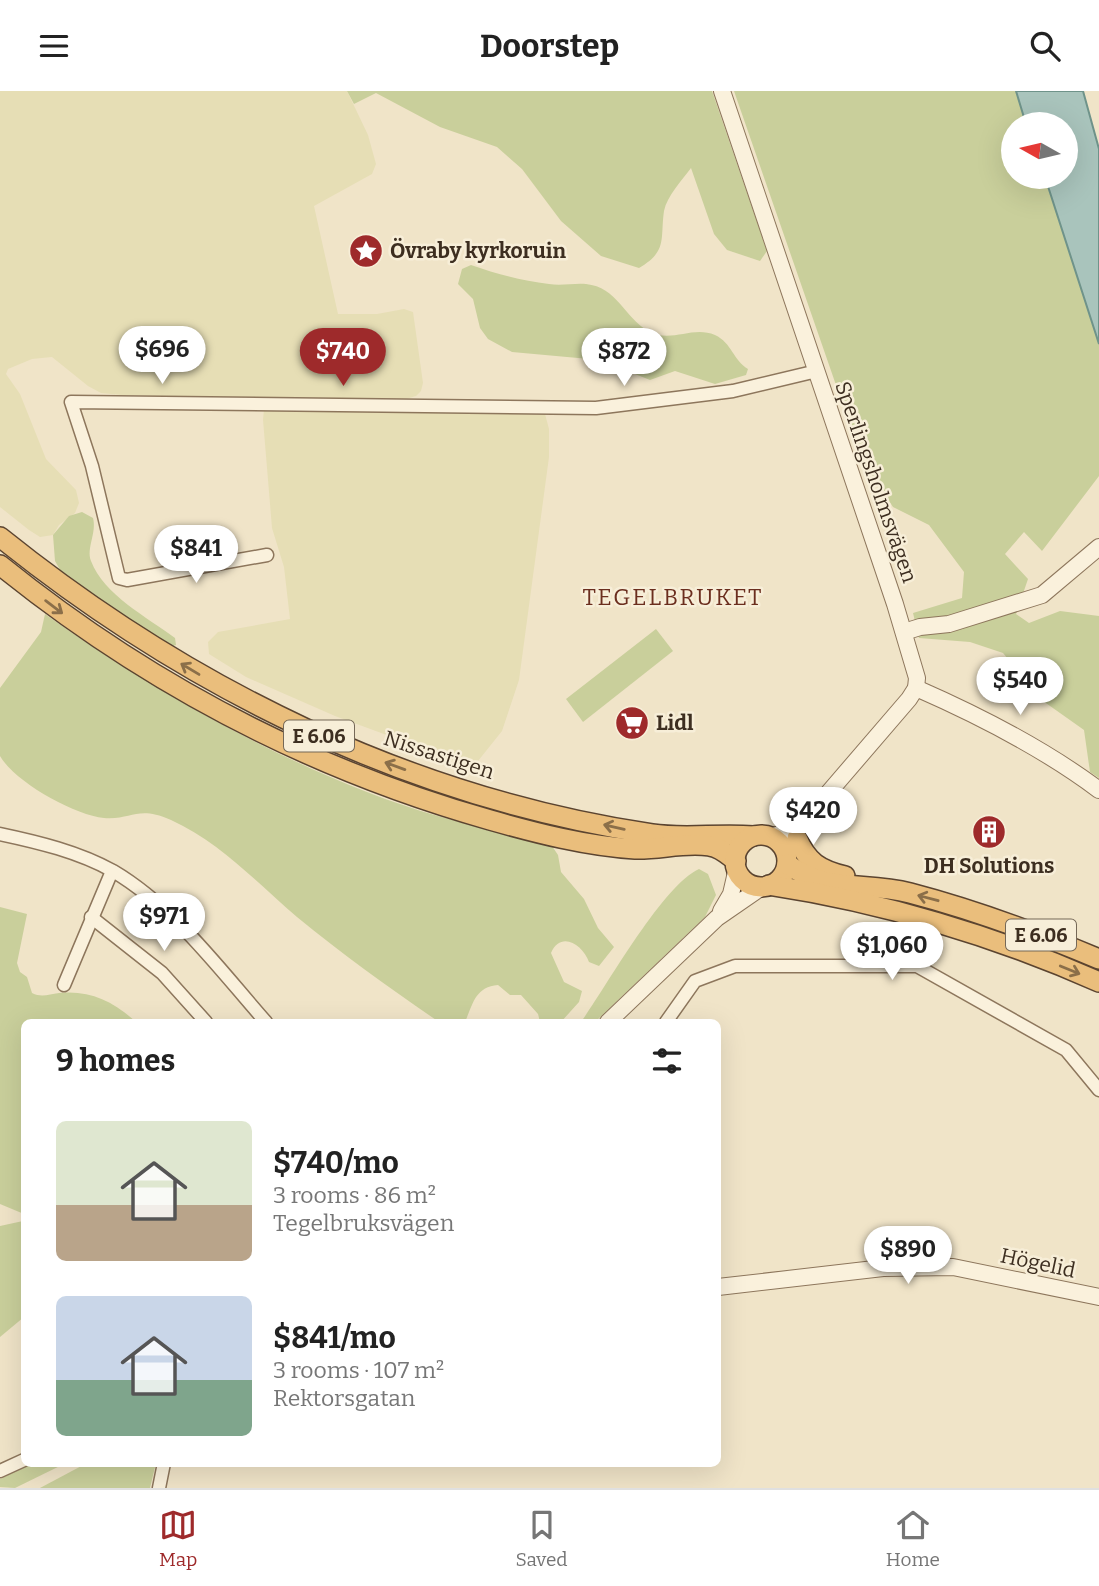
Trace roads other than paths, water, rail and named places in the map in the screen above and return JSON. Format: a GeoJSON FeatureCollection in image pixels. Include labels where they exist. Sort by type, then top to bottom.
{"type":"FeatureCollection","features":[{"type":"Feature","properties":{"kind":"highway","name":"Nissastigen"},"geometry":{"type":"LineString","coordinates":[[0,537],[137,637],[232,694],[307,731],[394,766],[493,797],[629,831],[656,835],[762,836]]}},
{"type":"Feature","properties":{"kind":"highway","name":"E 6.06"},"geometry":{"type":"LineString","coordinates":[[0,565],[138,664],[221,714],[300,753],[387,787],[547,835],[635,849],[710,846],[736,865],[746,882],[932,922],[1030,954],[1099,982]]}},
{"type":"Feature","properties":{"kind":"highway","name":"E 6.06"},"geometry":{"type":"LineString","coordinates":[[801,829],[806,856],[817,867],[872,886],[982,913],[1099,959]]}},
{"type":"Feature","properties":{"kind":"highway","name":"E 6.06"},"geometry":{"type":"LineString","coordinates":[[762,836],[784,849],[787,861],[819,883],[872,886]]}},
{"type":"Feature","properties":{"kind":"highway"},"geometry":{"type":"LineString","coordinates":[[736,865],[740,846],[762,836]]}},
{"type":"Feature","properties":{"kind":"highway"},"geometry":{"type":"LineString","coordinates":[[765,886],[779,880],[787,861]]}},
{"type":"Feature","properties":{"kind":"street","name":"Sperlingsholmsvägen"},"geometry":{"type":"LineString","coordinates":[[722,91],[904,632],[917,678],[916,688]]}},
{"type":"Feature","properties":{"kind":"street"},"geometry":{"type":"LineString","coordinates":[[267,555],[123,580],[120,578],[92,467],[71,403],[596,408],[733,391],[817,371]]}},
{"type":"Feature","properties":{"kind":"street"},"geometry":{"type":"LineString","coordinates":[[904,632],[920,627],[949,624],[1042,595],[1099,547]]}},
{"type":"Feature","properties":{"kind":"street"},"geometry":{"type":"LineString","coordinates":[[787,861],[801,829],[916,688],[1008,732],[1099,790]]}},
{"type":"Feature","properties":{"kind":"street"},"geometry":{"type":"LineString","coordinates":[[762,836],[801,829]]}},
{"type":"Feature","properties":{"kind":"street"},"geometry":{"type":"LineString","coordinates":[[0,834],[59,849],[112,871],[176,922],[263,1019]]}},
{"type":"Feature","properties":{"kind":"street"},"geometry":{"type":"LineString","coordinates":[[717,918],[731,894],[736,865]]}},
{"type":"Feature","properties":{"kind":"street"},"geometry":{"type":"LineString","coordinates":[[64,985],[112,871]]}},
{"type":"Feature","properties":{"kind":"street"},"geometry":{"type":"LineString","coordinates":[[611,1019],[717,918],[765,886]]}},
{"type":"Feature","properties":{"kind":"street"},"geometry":{"type":"LineString","coordinates":[[91,918],[162,973],[203,1019]]}},
{"type":"Feature","properties":{"kind":"street"},"geometry":{"type":"LineString","coordinates":[[668,1019],[695,981],[735,966],[917,965],[1066,1050],[1099,1090]]}},
{"type":"Feature","properties":{"kind":"street","name":"Högelid"},"geometry":{"type":"LineString","coordinates":[[721,1287],[883,1268],[953,1268],[1099,1297]]}},
{"type":"Feature","properties":{"kind":"street"},"geometry":{"type":"LineString","coordinates":[[0,1471],[21,1461]]}},
{"type":"Feature","properties":{"kind":"street"},"geometry":{"type":"LineString","coordinates":[[159,1488],[163,1467]]}},
{"type":"Feature","properties":{"kind":"water"},"geometry":{"type":"Polygon","coordinates":[[[1016,91],[1083,91],[1099,149],[1099,344],[1049,189],[1078,189],[1078,112],[1022,112],[1016,91]]]}},
{"type":"Feature","properties":{"kind":"place","name":"Övraby kyrkoruin"},"geometry":{"type":"Point","coordinates":[366,251]}},
{"type":"Feature","properties":{"kind":"place","name":"Lidl"},"geometry":{"type":"Point","coordinates":[632,723]}},
{"type":"Feature","properties":{"kind":"place","name":"DH Solutions"},"geometry":{"type":"Point","coordinates":[989,832]}},
{"type":"Feature","properties":{"kind":"district","name":"TEGELBRUKET"},"geometry":{"type":"Point","coordinates":[673,597]}}]}
